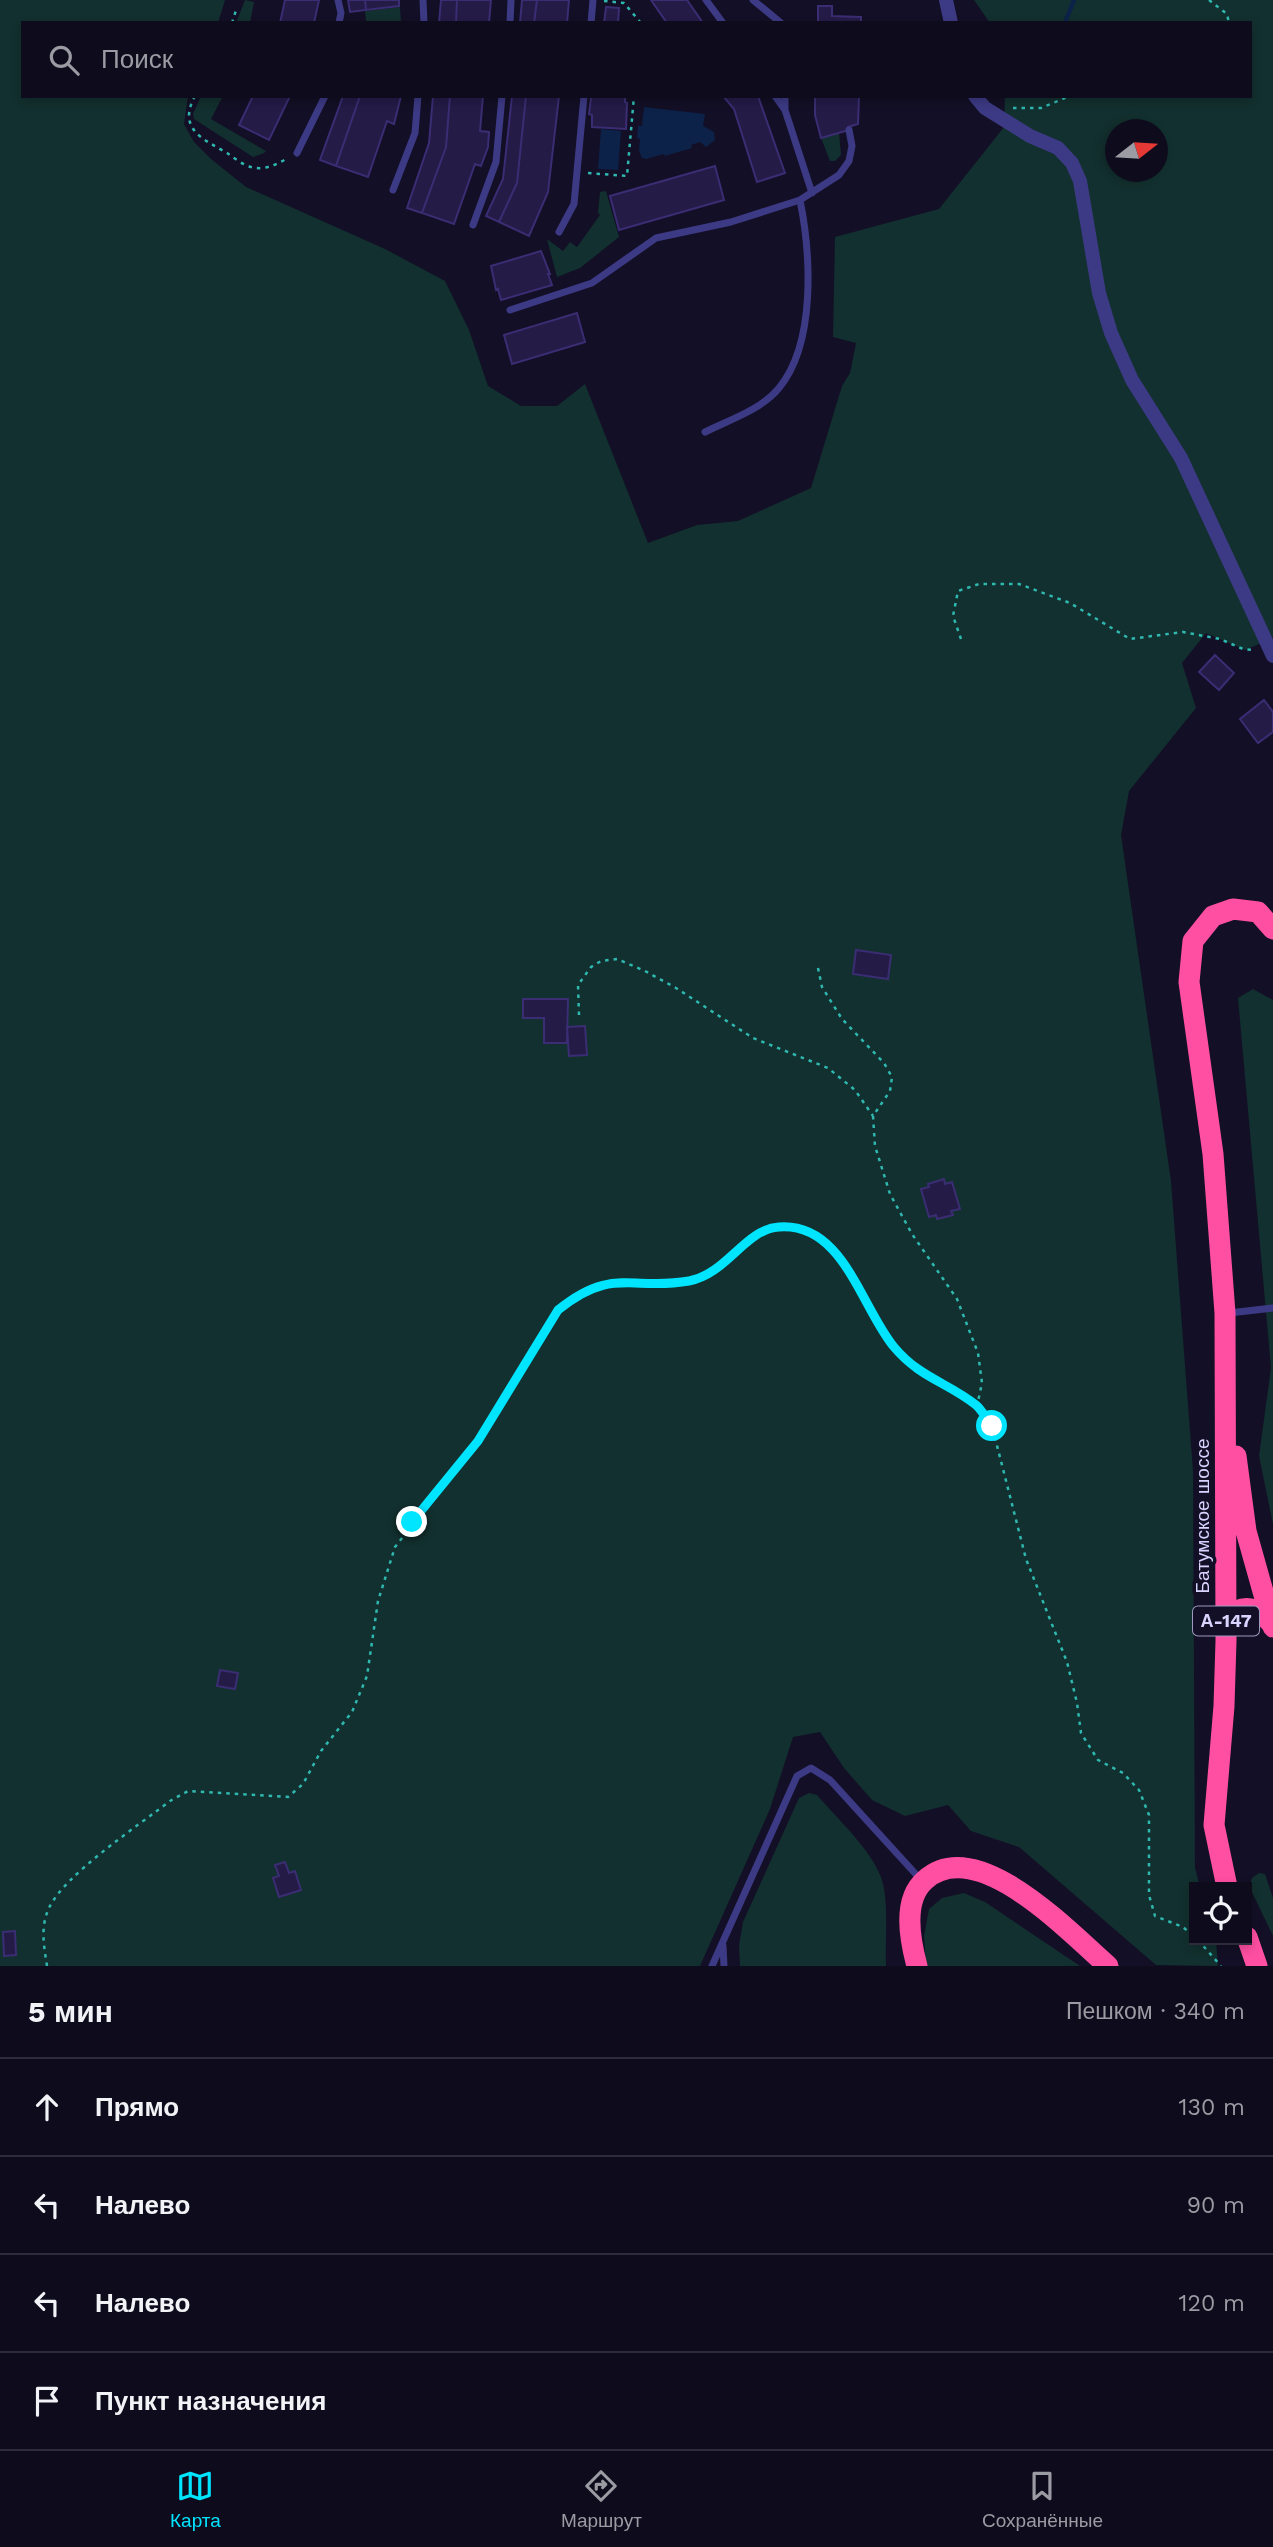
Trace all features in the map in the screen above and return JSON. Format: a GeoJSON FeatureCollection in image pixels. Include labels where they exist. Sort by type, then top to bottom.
{"type":"FeatureCollection","features":[{"type":"Feature","properties":{"kind":"highway","name":"Батумское шоссе"},"geometry":{"type":"LineString","coordinates":[[1226,1882],[1214,1825],[1224,1706],[1226,1619],[1225,1313],[1212,1141],[1189,982],[1192,941],[1213,916],[1233,909],[1258,912],[1273,929]]}},
{"type":"Feature","properties":{"kind":"highway","name":"Батумское шоссе"},"geometry":{"type":"LineString","coordinates":[[1225,1353],[1246,1531],[1273,1626]]}},
{"type":"Feature","properties":{"kind":"highway"},"geometry":{"type":"LineString","coordinates":[[1226,1619],[1236,1609],[1251,1608],[1263,1613],[1273,1626]]}},
{"type":"Feature","properties":{"kind":"highway"},"geometry":{"type":"LineString","coordinates":[[917,1966],[909,1928],[912,1903],[923,1881],[937,1871],[951,1866],[975,1869],[1000,1879],[1066,1929],[1108,1966]]}},
{"type":"Feature","properties":{"kind":"highway"},"geometry":{"type":"LineString","coordinates":[[1249,1945],[1256,1966]]}},
{"type":"Feature","properties":{"kind":"street"},"geometry":{"type":"LineString","coordinates":[[946,0],[951,21]]}},
{"type":"Feature","properties":{"kind":"street"},"geometry":{"type":"LineString","coordinates":[[977,98],[985,108],[1030,136],[1058,148],[1073,163],[1080,181],[1099,293],[1111,334],[1132,380],[1181,458],[1269,650]]}},
{"type":"Feature","properties":{"kind":"lane"},"geometry":{"type":"LineString","coordinates":[[338,0],[341,13],[339,21]]}},
{"type":"Feature","properties":{"kind":"lane"},"geometry":{"type":"LineString","coordinates":[[423,0],[424,21]]}},
{"type":"Feature","properties":{"kind":"lane"},"geometry":{"type":"LineString","coordinates":[[510,21],[511,0]]}},
{"type":"Feature","properties":{"kind":"lane"},"geometry":{"type":"LineString","coordinates":[[591,21],[593,0]]}},
{"type":"Feature","properties":{"kind":"lane"},"geometry":{"type":"LineString","coordinates":[[706,0],[722,21]]}},
{"type":"Feature","properties":{"kind":"lane"},"geometry":{"type":"LineString","coordinates":[[753,0],[779,21]]}},
{"type":"Feature","properties":{"kind":"lane"},"geometry":{"type":"LineString","coordinates":[[297,153],[324,98]]}},
{"type":"Feature","properties":{"kind":"lane"},"geometry":{"type":"LineString","coordinates":[[393,190],[415,133],[418,98]]}},
{"type":"Feature","properties":{"kind":"lane"},"geometry":{"type":"LineString","coordinates":[[473,225],[496,162],[502,98]]}},
{"type":"Feature","properties":{"kind":"lane"},"geometry":{"type":"LineString","coordinates":[[559,232],[574,204],[584,98]]}},
{"type":"Feature","properties":{"kind":"lane"},"geometry":{"type":"LineString","coordinates":[[777,98],[786,110]]}},
{"type":"Feature","properties":{"kind":"lane"},"geometry":{"type":"LineString","coordinates":[[785,98],[786,110],[812,192]]}},
{"type":"Feature","properties":{"kind":"lane"},"geometry":{"type":"LineString","coordinates":[[510,310],[592,283],[656,238],[731,222],[800,200],[839,175],[849,161],[852,146],[849,130]]}},
{"type":"Feature","properties":{"kind":"lane"},"geometry":{"type":"LineString","coordinates":[[705,432],[754,408],[778,389],[795,363],[805,317],[807,276],[806,229],[800,200]]}},
{"type":"Feature","properties":{"kind":"lane"},"geometry":{"type":"LineString","coordinates":[[1225,1313],[1273,1308]]}},
{"type":"Feature","properties":{"kind":"lane"},"geometry":{"type":"LineString","coordinates":[[712,1966],[797,1776],[811,1768],[830,1780],[923,1881]]}},
{"type":"Feature","properties":{"kind":"lane"},"geometry":{"type":"LineString","coordinates":[[722,1942],[724,1966]]}},
{"type":"Feature","properties":{"kind":"path"},"geometry":{"type":"LineString","coordinates":[[1209,0],[1227,14],[1229,21]]}},
{"type":"Feature","properties":{"kind":"path"},"geometry":{"type":"LineString","coordinates":[[604,1],[624,3],[639,21]]}},
{"type":"Feature","properties":{"kind":"path"},"geometry":{"type":"LineString","coordinates":[[233,21],[237,7]]}},
{"type":"Feature","properties":{"kind":"path"},"geometry":{"type":"LineString","coordinates":[[194,98],[189,116],[197,136],[251,167],[270,167],[297,153]]}},
{"type":"Feature","properties":{"kind":"path"},"geometry":{"type":"LineString","coordinates":[[581,172],[628,176],[634,98]]}},
{"type":"Feature","properties":{"kind":"path"},"geometry":{"type":"LineString","coordinates":[[985,108],[1041,108],[1065,98]]}},
{"type":"Feature","properties":{"kind":"path"},"geometry":{"type":"LineString","coordinates":[[961,639],[953,616],[958,591],[979,584],[1018,584],[1070,603],[1089,617],[1130,639],[1183,632],[1220,639],[1243,649],[1269,650]]}},
{"type":"Feature","properties":{"kind":"path"},"geometry":{"type":"LineString","coordinates":[[579,1015],[578,985],[591,967],[601,961],[617,959],[676,988],[753,1038],[828,1068],[855,1090],[873,1116],[875,1146],[890,1194],[912,1234],[957,1299],[978,1353],[982,1383],[977,1406]]}},
{"type":"Feature","properties":{"kind":"path"},"geometry":{"type":"LineString","coordinates":[[818,968],[822,987],[842,1019],[884,1063],[892,1077],[890,1091],[873,1116]]}},
{"type":"Feature","properties":{"kind":"path"},"geometry":{"type":"LineString","coordinates":[[47,1966],[42,1933],[49,1907],[67,1881],[170,1801],[188,1791],[288,1797],[303,1784],[321,1751],[352,1712],[368,1675],[378,1601],[395,1547],[478,1441],[558,1310],[577,1294],[598,1285],[624,1281],[690,1281],[717,1271],[759,1233],[778,1227],[809,1231],[831,1245],[892,1344],[913,1367],[977,1406],[992,1426],[1026,1559],[1067,1662],[1077,1703],[1080,1733],[1098,1760],[1123,1773],[1139,1790],[1149,1815],[1149,1895],[1155,1916],[1189,1932]]}},
{"type":"Feature","properties":{"kind":"path"},"geometry":{"type":"LineString","coordinates":[[1202,1945],[1221,1966]]}},
{"type":"Feature","properties":{"kind":"green space"},"geometry":{"type":"Polygon","coordinates":[[[0,0],[225,0],[219,21],[21,21],[21,98],[188,98],[184,124],[194,142],[246,187],[385,249],[445,281],[469,330],[488,386],[521,406],[557,406],[585,384],[648,543],[697,525],[738,521],[811,488],[842,386],[850,373],[856,343],[833,337],[835,237],[939,209],[1004,127],[1005,98],[1252,98],[1252,21],[989,21],[974,0],[1273,0],[1273,638],[1245,650],[1206,633],[1182,663],[1196,708],[1129,791],[1121,835],[1171,1181],[1193,1471],[1195,1868],[1199,1882],[1189,1882],[1189,1945],[1216,1945],[1218,1966],[1156,1965],[1019,1847],[971,1831],[948,1805],[905,1816],[872,1800],[844,1768],[820,1732],[793,1737],[770,1809],[700,1966],[0,1966],[0,0]]]}},
{"type":"Feature","properties":{"kind":"green space"},"geometry":{"type":"Polygon","coordinates":[[[245,0],[254,2],[250,21],[237,21],[245,0]]]}},
{"type":"Feature","properties":{"kind":"green space"},"geometry":{"type":"Polygon","coordinates":[[[400,7],[401,21],[366,21],[365,11],[400,7]]]}},
{"type":"Feature","properties":{"kind":"green space"},"geometry":{"type":"Polygon","coordinates":[[[200,98],[222,98],[211,119],[266,151],[253,157],[194,119],[193,114],[200,98]]]}},
{"type":"Feature","properties":{"kind":"green space"},"geometry":{"type":"Polygon","coordinates":[[[839,132],[841,155],[835,161],[830,161],[821,138],[839,132]]]}},
{"type":"Feature","properties":{"kind":"green space"},"geometry":{"type":"Polygon","coordinates":[[[606,191],[619,237],[580,268],[557,277],[547,239],[563,251],[570,242],[577,247],[600,215],[600,192],[606,191]]]}},
{"type":"Feature","properties":{"kind":"green space"},"geometry":{"type":"Polygon","coordinates":[[[1253,989],[1273,1000],[1273,1524],[1259,1456],[1271,1368],[1238,998],[1253,989]]]}},
{"type":"Feature","properties":{"kind":"green space"},"geometry":{"type":"Polygon","coordinates":[[[809,1793],[817,1795],[856,1839],[881,1876],[886,1907],[886,1966],[740,1966],[739,1945],[743,1922],[799,1798],[809,1793]]]}},
{"type":"Feature","properties":{"kind":"green space"},"geometry":{"type":"Polygon","coordinates":[[[1259,1873],[1265,1874],[1273,1898],[1273,1936],[1252,1892],[1252,1878],[1259,1873]]]}},
{"type":"Feature","properties":{"kind":"green space"},"geometry":{"type":"Polygon","coordinates":[[[964,1893],[985,1902],[1080,1966],[926,1966],[924,1936],[929,1909],[942,1898],[964,1893]]]}},
{"type":"Feature","properties":{"kind":"water"},"geometry":{"type":"Polygon","coordinates":[[[644,107],[705,114],[703,126],[714,132],[715,140],[706,147],[700,142],[691,145],[692,148],[665,156],[642,158],[639,151],[640,139],[637,138],[638,126],[642,126],[644,107]]]}},
{"type":"Feature","properties":{"kind":"water"},"geometry":{"type":"Polygon","coordinates":[[[601,129],[621,131],[618,170],[598,169],[601,129]]]}},
{"type":"Feature","properties":{"kind":"building"},"geometry":{"type":"Polygon","coordinates":[[[285,0],[319,0],[314,21],[280,21],[285,0]]]}},
{"type":"Feature","properties":{"kind":"building"},"geometry":{"type":"Polygon","coordinates":[[[348,0],[365,0],[366,10],[350,12],[348,0]]]}},
{"type":"Feature","properties":{"kind":"building"},"geometry":{"type":"Polygon","coordinates":[[[365,0],[399,0],[399,6],[366,10],[365,0]]]}},
{"type":"Feature","properties":{"kind":"building"},"geometry":{"type":"Polygon","coordinates":[[[441,0],[457,0],[456,21],[439,21],[441,0]]]}},
{"type":"Feature","properties":{"kind":"building"},"geometry":{"type":"Polygon","coordinates":[[[457,0],[491,0],[489,21],[456,21],[457,0]]]}},
{"type":"Feature","properties":{"kind":"building"},"geometry":{"type":"Polygon","coordinates":[[[522,0],[537,0],[534,21],[520,21],[522,0]]]}},
{"type":"Feature","properties":{"kind":"building"},"geometry":{"type":"Polygon","coordinates":[[[537,0],[569,0],[567,21],[534,21],[537,0]]]}},
{"type":"Feature","properties":{"kind":"building"},"geometry":{"type":"Polygon","coordinates":[[[651,0],[687,0],[702,21],[666,21],[651,0]]]}},
{"type":"Feature","properties":{"kind":"building"},"geometry":{"type":"Polygon","coordinates":[[[818,6],[832,6],[832,16],[861,17],[861,21],[818,21],[818,6]]]}},
{"type":"Feature","properties":{"kind":"building"},"geometry":{"type":"Polygon","coordinates":[[[606,7],[619,8],[618,21],[604,21],[606,7]]]}},
{"type":"Feature","properties":{"kind":"building"},"geometry":{"type":"Polygon","coordinates":[[[252,98],[289,98],[269,140],[239,125],[252,98]]]}},
{"type":"Feature","properties":{"kind":"building"},"geometry":{"type":"Polygon","coordinates":[[[342,98],[359,98],[336,166],[320,160],[342,98]]]}},
{"type":"Feature","properties":{"kind":"building"},"geometry":{"type":"Polygon","coordinates":[[[359,98],[400,98],[394,124],[387,121],[368,177],[336,166],[359,98]]]}},
{"type":"Feature","properties":{"kind":"building"},"geometry":{"type":"Polygon","coordinates":[[[433,98],[450,98],[446,147],[422,213],[407,208],[429,143],[433,98]]]}},
{"type":"Feature","properties":{"kind":"building"},"geometry":{"type":"Polygon","coordinates":[[[450,98],[483,98],[480,131],[489,132],[488,147],[481,166],[475,164],[454,224],[422,213],[446,147],[450,98]]]}},
{"type":"Feature","properties":{"kind":"building"},"geometry":{"type":"Polygon","coordinates":[[[512,98],[526,98],[517,183],[499,222],[486,216],[503,179],[512,98]]]}},
{"type":"Feature","properties":{"kind":"building"},"geometry":{"type":"Polygon","coordinates":[[[526,98],[559,98],[548,192],[529,236],[499,222],[517,183],[526,98]]]}},
{"type":"Feature","properties":{"kind":"building"},"geometry":{"type":"Polygon","coordinates":[[[591,98],[625,98],[626,129],[592,127],[592,115],[589,114],[591,98]]]}},
{"type":"Feature","properties":{"kind":"building"},"geometry":{"type":"Polygon","coordinates":[[[725,98],[759,98],[785,173],[757,182],[734,109],[725,98]]]}},
{"type":"Feature","properties":{"kind":"building"},"geometry":{"type":"Polygon","coordinates":[[[815,98],[859,98],[858,124],[848,127],[849,130],[821,138],[815,115],[815,98]]]}},
{"type":"Feature","properties":{"kind":"building"},"geometry":{"type":"Polygon","coordinates":[[[715,166],[724,200],[619,230],[610,196],[715,166]]]}},
{"type":"Feature","properties":{"kind":"building"},"geometry":{"type":"Polygon","coordinates":[[[541,251],[552,285],[501,300],[491,266],[541,251]]]}},
{"type":"Feature","properties":{"kind":"building"},"geometry":{"type":"Polygon","coordinates":[[[577,313],[585,342],[512,364],[504,335],[577,313]]]}},
{"type":"Feature","properties":{"kind":"building"},"geometry":{"type":"Polygon","coordinates":[[[1215,655],[1234,673],[1219,690],[1199,672],[1215,655]]]}},
{"type":"Feature","properties":{"kind":"building"},"geometry":{"type":"Polygon","coordinates":[[[1264,700],[1273,712],[1273,732],[1258,743],[1240,719],[1264,700]]]}},
{"type":"Feature","properties":{"kind":"building"},"geometry":{"type":"Polygon","coordinates":[[[856,950],[891,955],[888,979],[853,974],[856,950]]]}},
{"type":"Feature","properties":{"kind":"building"},"geometry":{"type":"Polygon","coordinates":[[[523,999],[568,999],[567,1043],[544,1043],[544,1018],[523,1018],[523,999]]]}},
{"type":"Feature","properties":{"kind":"building"},"geometry":{"type":"Polygon","coordinates":[[[585,1026],[587,1055],[569,1056],[567,1027],[585,1026]]]}},
{"type":"Feature","properties":{"kind":"building"},"geometry":{"type":"Polygon","coordinates":[[[944,1179],[945,1184],[952,1182],[960,1209],[951,1211],[953,1215],[937,1219],[936,1215],[929,1217],[921,1189],[944,1179]]]}},
{"type":"Feature","properties":{"kind":"building"},"geometry":{"type":"Polygon","coordinates":[[[220,1670],[238,1673],[235,1689],[217,1686],[220,1670]]]}},
{"type":"Feature","properties":{"kind":"building"},"geometry":{"type":"Polygon","coordinates":[[[285,1862],[289,1873],[295,1871],[301,1890],[279,1897],[273,1878],[279,1876],[275,1865],[285,1862]]]}},
{"type":"Feature","properties":{"kind":"building"},"geometry":{"type":"Polygon","coordinates":[[[15,1931],[16,1955],[4,1956],[3,1932],[15,1931]]]}},
{"type":"Feature","properties":{"kind":"waterway"},"geometry":{"type":"LineString","coordinates":[[1066,20],[1074,0]]}},
{"type":"Feature","properties":{"kind":"route"},"geometry":{"type":"LineString","coordinates":[[412,1522],[478,1441],[558,1310],[577,1294],[598,1285],[624,1281],[690,1281],[717,1271],[759,1233],[778,1227],[809,1231],[831,1245],[892,1344],[913,1367],[977,1406],[992,1426]]}}]}
